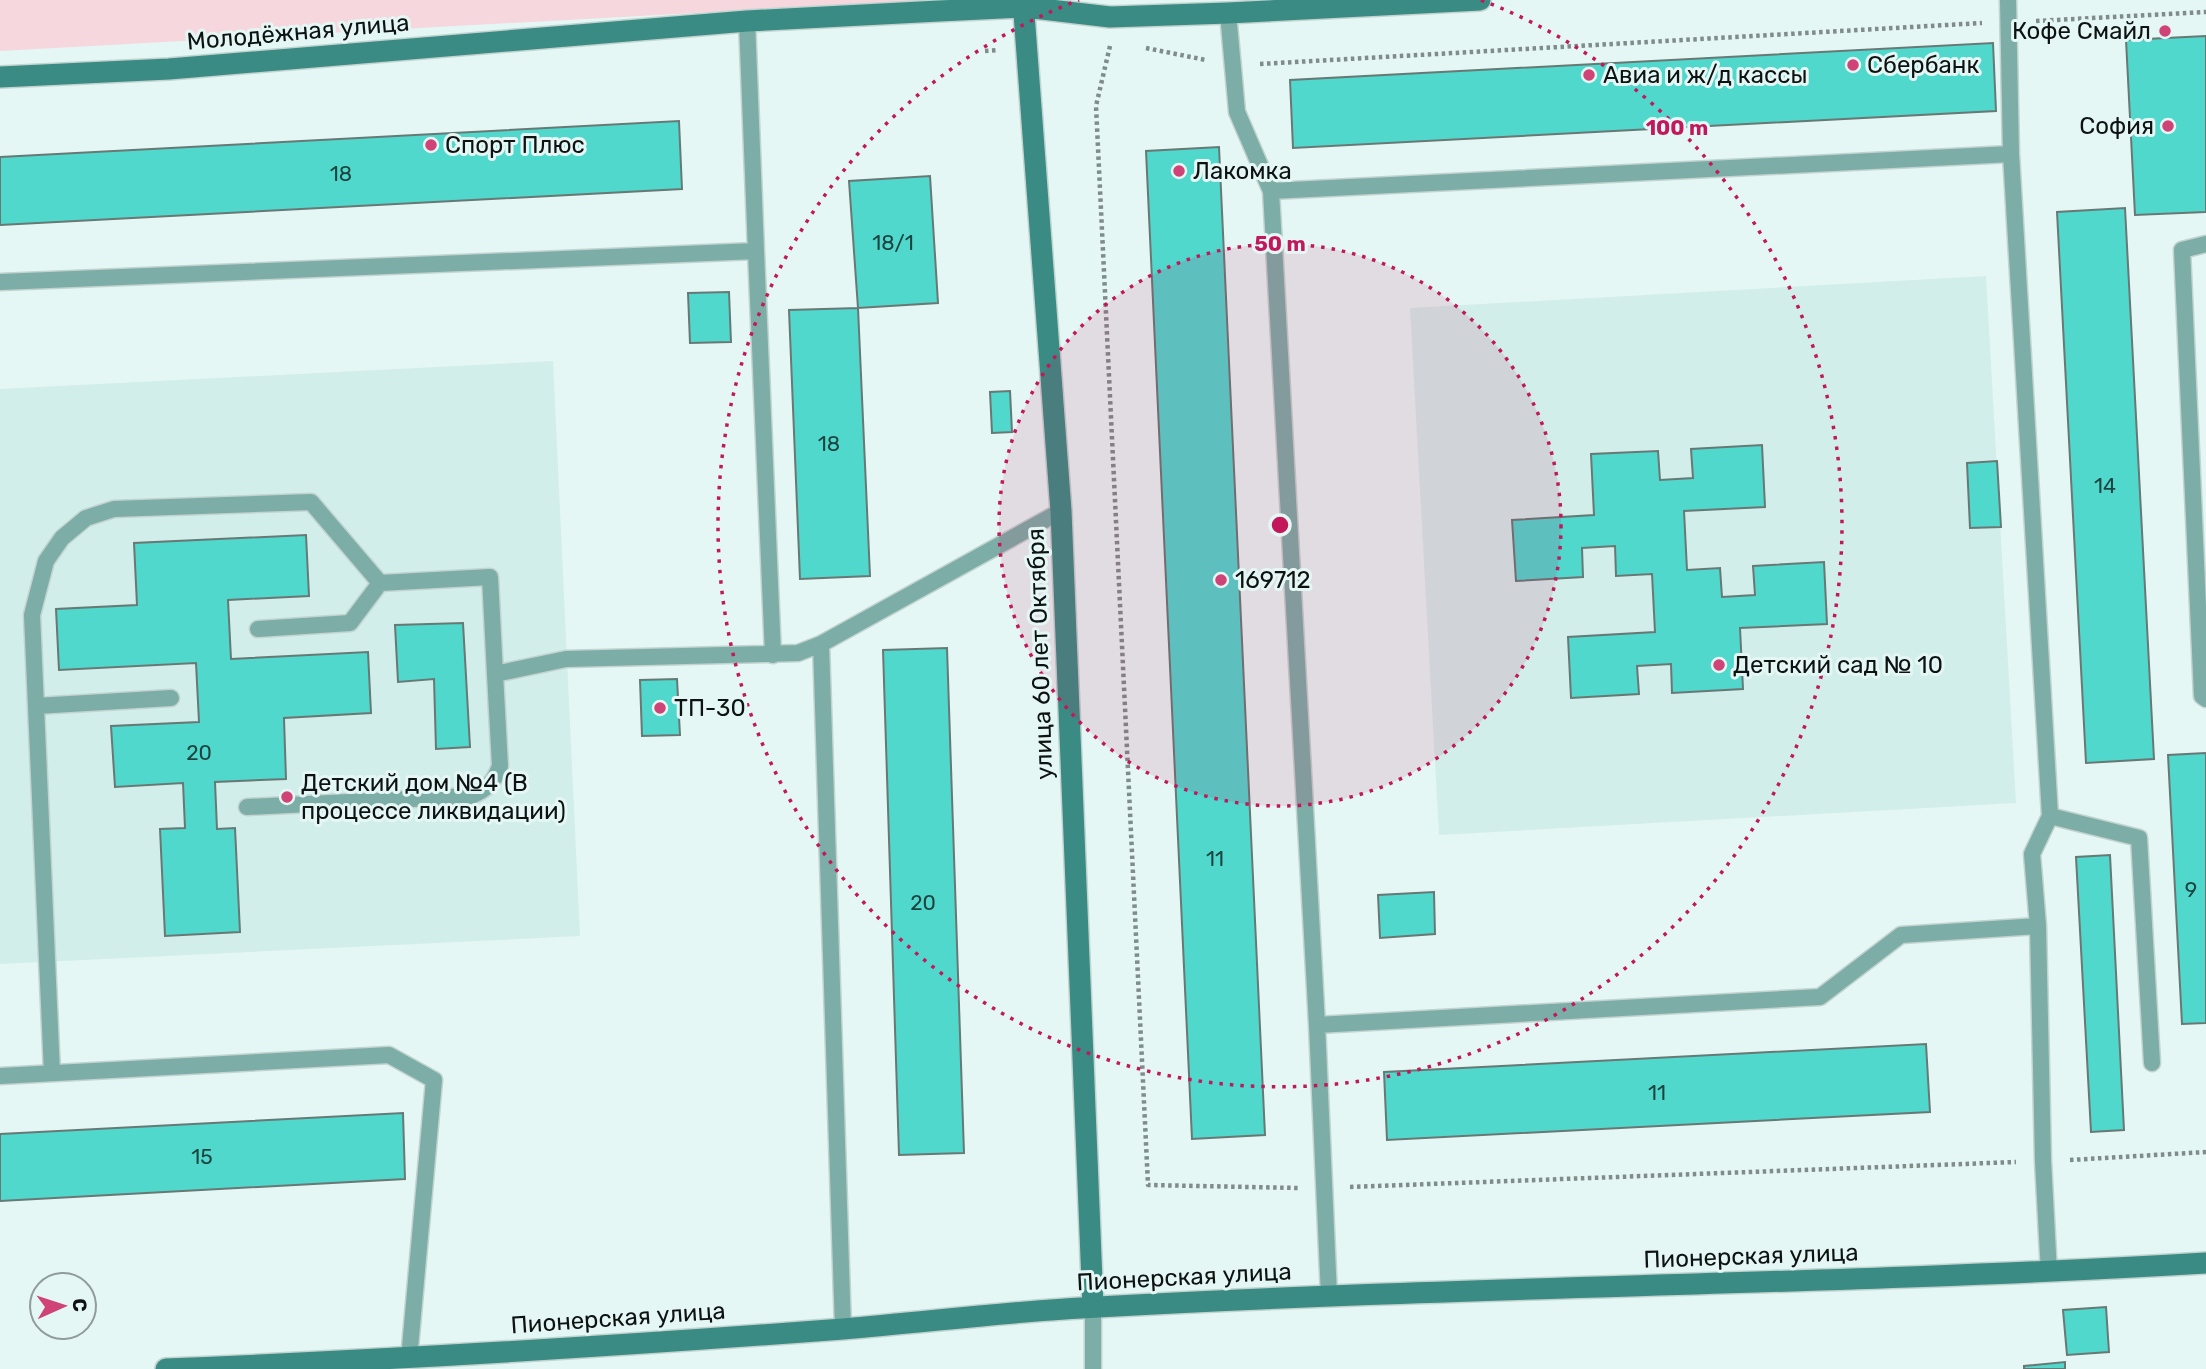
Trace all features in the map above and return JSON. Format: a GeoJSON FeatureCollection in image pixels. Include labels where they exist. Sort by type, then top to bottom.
{"type":"FeatureCollection","features":[{"type":"Feature","properties":{"kind":"street","name":"Молодёжная улица"},"geometry":{"type":"LineString","coordinates":[[0,77],[169,69],[747,21],[1024,4],[1110,16],[1228,13],[1480,0]]}},
{"type":"Feature","properties":{"kind":"street","name":"улица 60 лет Октября"},"geometry":{"type":"LineString","coordinates":[[1024,4],[1025,48],[1061,511],[1093,1307]]}},
{"type":"Feature","properties":{"kind":"street","name":"Пионерская улица"},"geometry":{"type":"LineString","coordinates":[[166,1369],[409,1359],[843,1329],[1093,1307],[1329,1296],[2049,1273],[2206,1264]]}},
{"type":"Feature","properties":{"kind":"lane"},"geometry":{"type":"LineString","coordinates":[[2008,0],[2011,155],[2050,816],[2032,854],[2038,926],[2043,1161],[2049,1273]]}},
{"type":"Feature","properties":{"kind":"lane"},"geometry":{"type":"LineString","coordinates":[[1228,13],[1237,112],[1271,191],[1317,1025],[1329,1296]]}},
{"type":"Feature","properties":{"kind":"lane"},"geometry":{"type":"LineString","coordinates":[[747,21],[773,654]]}},
{"type":"Feature","properties":{"kind":"lane"},"geometry":{"type":"LineString","coordinates":[[1271,191],[2011,155]]}},
{"type":"Feature","properties":{"kind":"lane"},"geometry":{"type":"LineString","coordinates":[[2206,244],[2182,250],[2202,696],[2206,699]]}},
{"type":"Feature","properties":{"kind":"lane"},"geometry":{"type":"LineString","coordinates":[[0,282],[756,251]]}},
{"type":"Feature","properties":{"kind":"lane"},"geometry":{"type":"LineString","coordinates":[[52,1073],[32,615],[46,561],[62,538],[86,518],[114,509],[311,502],[380,583]]}},
{"type":"Feature","properties":{"kind":"lane"},"geometry":{"type":"LineString","coordinates":[[495,674],[566,659],[798,653],[821,644],[1061,511]]}},
{"type":"Feature","properties":{"kind":"lane"},"geometry":{"type":"LineString","coordinates":[[247,807],[471,796],[486,790],[495,779],[500,766],[490,577],[380,583]]}},
{"type":"Feature","properties":{"kind":"lane"},"geometry":{"type":"LineString","coordinates":[[258,629],[350,623],[380,583]]}},
{"type":"Feature","properties":{"kind":"lane"},"geometry":{"type":"LineString","coordinates":[[821,644],[843,1329]]}},
{"type":"Feature","properties":{"kind":"lane"},"geometry":{"type":"LineString","coordinates":[[36,706],[172,698]]}},
{"type":"Feature","properties":{"kind":"lane"},"geometry":{"type":"LineString","coordinates":[[2050,816],[2139,838],[2152,1063]]}},
{"type":"Feature","properties":{"kind":"lane"},"geometry":{"type":"LineString","coordinates":[[1317,1025],[1820,996],[1901,935],[2038,926]]}},
{"type":"Feature","properties":{"kind":"lane"},"geometry":{"type":"LineString","coordinates":[[0,1076],[389,1055],[434,1080],[409,1359]]}},
{"type":"Feature","properties":{"kind":"lane"},"geometry":{"type":"LineString","coordinates":[[1093,1307],[1093,1369]]}},
{"type":"Feature","properties":{"kind":"path"},"geometry":{"type":"LineString","coordinates":[[1139,46],[1233,65],[2206,12]]}},
{"type":"Feature","properties":{"kind":"path"},"geometry":{"type":"LineString","coordinates":[[1099,42],[1112,41],[1096,106],[1149,1185],[1325,1188],[2043,1161],[2206,1152]]}},
{"type":"Feature","properties":{"kind":"path"},"geometry":{"type":"LineString","coordinates":[[985,51],[1025,48]]}},
{"type":"Feature","properties":{"kind":"shaded area"},"geometry":{"type":"Polygon","coordinates":[[[0,0],[932,0],[0,51],[0,0]]]}},
{"type":"Feature","properties":{"kind":"shaded area","name":"Детский сад № 10"},"geometry":{"type":"Polygon","coordinates":[[[1986,276],[2016,803],[1439,835],[1410,308],[1986,276]]]}},
{"type":"Feature","properties":{"kind":"shaded area","name":"Детский дом №4 (В процессе ликвидации)"},"geometry":{"type":"Polygon","coordinates":[[[553,361],[580,936],[0,964],[0,389],[553,361]]]}},
{"type":"Feature","properties":{"kind":"building","name":"София"},"geometry":{"type":"Polygon","coordinates":[[[2206,36],[2206,212],[2135,215],[2126,40],[2206,36]]]}},
{"type":"Feature","properties":{"kind":"building"},"geometry":{"type":"Polygon","coordinates":[[[1993,43],[1996,111],[1293,148],[1290,80],[1993,43]]]}},
{"type":"Feature","properties":{"kind":"building"},"geometry":{"type":"Polygon","coordinates":[[[679,121],[682,189],[0,225],[0,157],[679,121]]]}},
{"type":"Feature","properties":{"kind":"building"},"geometry":{"type":"Polygon","coordinates":[[[1219,147],[1265,1135],[1192,1139],[1146,151],[1219,147]]]}},
{"type":"Feature","properties":{"kind":"building"},"geometry":{"type":"Polygon","coordinates":[[[930,176],[938,303],[858,308],[849,181],[930,176]]]}},
{"type":"Feature","properties":{"kind":"building"},"geometry":{"type":"Polygon","coordinates":[[[2125,208],[2154,759],[2086,763],[2057,212],[2125,208]]]}},
{"type":"Feature","properties":{"kind":"building"},"geometry":{"type":"Polygon","coordinates":[[[729,292],[731,342],[690,343],[688,293],[729,292]]]}},
{"type":"Feature","properties":{"kind":"building"},"geometry":{"type":"Polygon","coordinates":[[[858,308],[870,576],[800,579],[789,310],[858,308]]]}},
{"type":"Feature","properties":{"kind":"building"},"geometry":{"type":"Polygon","coordinates":[[[1010,391],[1012,432],[992,433],[990,392],[1010,391]]]}},
{"type":"Feature","properties":{"kind":"building"},"geometry":{"type":"Polygon","coordinates":[[[1762,445],[1765,507],[1684,511],[1687,570],[1720,568],[1722,597],[1755,595],[1753,566],[1824,562],[1827,624],[1740,628],[1743,689],[1672,693],[1671,664],[1637,666],[1639,694],[1571,698],[1568,637],[1655,632],[1652,574],[1616,576],[1615,546],[1582,548],[1583,577],[1516,581],[1512,520],[1594,515],[1591,454],[1658,451],[1660,480],[1693,478],[1691,449],[1762,445]]]}},
{"type":"Feature","properties":{"kind":"building"},"geometry":{"type":"Polygon","coordinates":[[[1997,461],[2001,527],[1970,528],[1967,463],[1997,461]]]}},
{"type":"Feature","properties":{"kind":"building"},"geometry":{"type":"Polygon","coordinates":[[[306,535],[309,596],[228,600],[231,659],[368,652],[371,713],[284,718],[286,779],[215,782],[217,829],[235,828],[240,932],[165,936],[160,829],[185,828],[183,783],[115,787],[111,726],[199,722],[196,663],[59,670],[56,609],[137,605],[134,543],[306,535]]]}},
{"type":"Feature","properties":{"kind":"building"},"geometry":{"type":"Polygon","coordinates":[[[463,623],[470,747],[436,749],[434,679],[398,682],[395,625],[463,623]]]}},
{"type":"Feature","properties":{"kind":"building"},"geometry":{"type":"Polygon","coordinates":[[[947,648],[964,1153],[899,1155],[883,650],[947,648]]]}},
{"type":"Feature","properties":{"kind":"building","name":"ТП-30"},"geometry":{"type":"Polygon","coordinates":[[[677,679],[680,735],[642,736],[640,680],[677,679]]]}},
{"type":"Feature","properties":{"kind":"building"},"geometry":{"type":"Polygon","coordinates":[[[2206,753],[2206,1023],[2182,1024],[2168,755],[2206,753]]]}},
{"type":"Feature","properties":{"kind":"building"},"geometry":{"type":"Polygon","coordinates":[[[2110,855],[2124,1130],[2091,1132],[2076,857],[2110,855]]]}},
{"type":"Feature","properties":{"kind":"building"},"geometry":{"type":"Polygon","coordinates":[[[1434,892],[1435,934],[1380,938],[1378,895],[1434,892]]]}},
{"type":"Feature","properties":{"kind":"building"},"geometry":{"type":"Polygon","coordinates":[[[1926,1044],[1930,1112],[1387,1140],[1384,1072],[1926,1044]]]}},
{"type":"Feature","properties":{"kind":"building"},"geometry":{"type":"Polygon","coordinates":[[[403,1113],[405,1179],[0,1201],[0,1134],[403,1113]]]}},
{"type":"Feature","properties":{"kind":"building"},"geometry":{"type":"Polygon","coordinates":[[[2106,1307],[2109,1352],[2067,1355],[2063,1310],[2106,1307]]]}},
{"type":"Feature","properties":{"kind":"building"},"geometry":{"type":"Polygon","coordinates":[[[2065,1362],[2065,1369],[2024,1369],[2024,1366],[2065,1362]]]}},
{"type":"Feature","properties":{"kind":"place","name":"Кофе Смайл"},"geometry":{"type":"Point","coordinates":[2165,31]}},
{"type":"Feature","properties":{"kind":"place","name":"Сбербанк"},"geometry":{"type":"Point","coordinates":[1853,65]}},
{"type":"Feature","properties":{"kind":"place","name":"Авиа и ж/д кассы"},"geometry":{"type":"Point","coordinates":[1589,75]}},
{"type":"Feature","properties":{"kind":"place","name":"София"},"geometry":{"type":"Point","coordinates":[2168,126]}},
{"type":"Feature","properties":{"kind":"place","name":"Спорт Плюс"},"geometry":{"type":"Point","coordinates":[431,145]}},
{"type":"Feature","properties":{"kind":"place","name":"Лакомка"},"geometry":{"type":"Point","coordinates":[1179,171]}},
{"type":"Feature","properties":{"kind":"place","name":"169712"},"geometry":{"type":"Point","coordinates":[1221,580]}},
{"type":"Feature","properties":{"kind":"place","name":"Детский сад № 10"},"geometry":{"type":"Point","coordinates":[1719,665]}},
{"type":"Feature","properties":{"kind":"place","name":"ТП-30"},"geometry":{"type":"Point","coordinates":[660,708]}},
{"type":"Feature","properties":{"kind":"place","name":"Детский дом №4 (В процессе ликвидации)"},"geometry":{"type":"Point","coordinates":[287,797]}}]}
